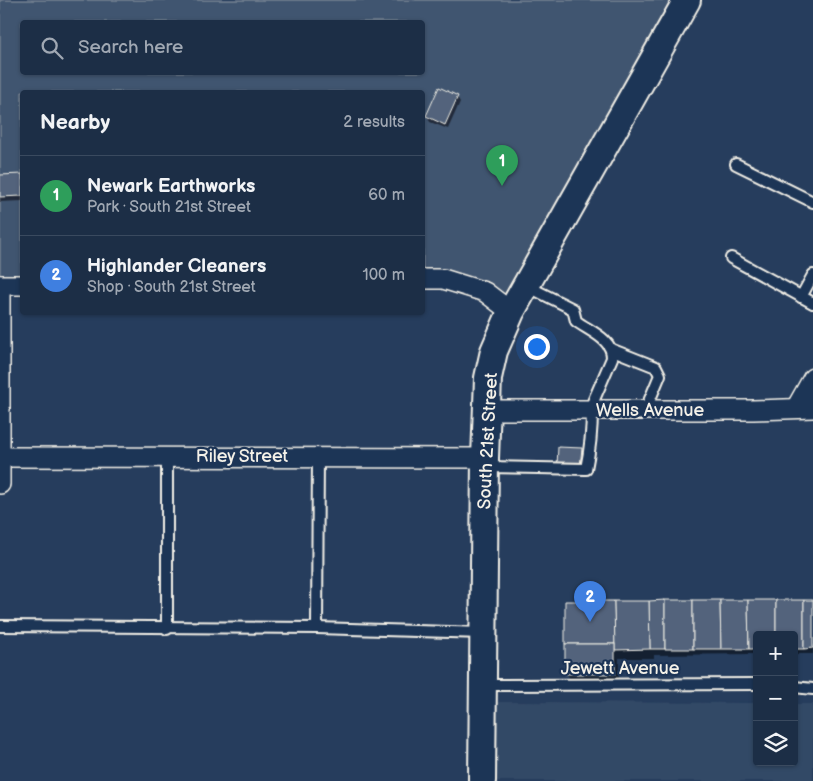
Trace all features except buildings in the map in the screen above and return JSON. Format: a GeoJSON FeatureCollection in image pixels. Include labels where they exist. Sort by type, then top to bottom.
{"type":"FeatureCollection","features":[{"type":"Feature","properties":{"kind":"main road","name":"South 21st Street"},"geometry":{"type":"LineString","coordinates":[[482,781],[485,462],[488,378],[494,351],[511,312],[687,0]]}},
{"type":"Feature","properties":{"kind":"street"},"geometry":{"type":"LineString","coordinates":[[425,279],[443,279],[485,292],[511,312]]}},
{"type":"Feature","properties":{"kind":"street"},"geometry":{"type":"LineString","coordinates":[[0,484],[0,285],[20,285]]}},
{"type":"Feature","properties":{"kind":"street"},"geometry":{"type":"LineString","coordinates":[[805,408],[813,378]]}},
{"type":"Feature","properties":{"kind":"street","name":"Wells Avenue"},"geometry":{"type":"LineString","coordinates":[[488,410],[805,408]]}},
{"type":"Feature","properties":{"kind":"street","name":"Riley Street"},"geometry":{"type":"LineString","coordinates":[[0,457],[318,456],[485,462]]}},
{"type":"Feature","properties":{"kind":"lane"},"geometry":{"type":"LineString","coordinates":[[736,164],[813,202]]}},
{"type":"Feature","properties":{"kind":"lane"},"geometry":{"type":"LineString","coordinates":[[731,258],[813,304]]}},
{"type":"Feature","properties":{"kind":"lane"},"geometry":{"type":"LineString","coordinates":[[801,297],[813,275]]}},
{"type":"Feature","properties":{"kind":"lane"},"geometry":{"type":"LineString","coordinates":[[485,462],[586,469],[587,452],[591,440],[591,410],[612,358],[613,350],[609,343],[576,321],[573,309],[526,285]]}},
{"type":"Feature","properties":{"kind":"lane"},"geometry":{"type":"LineString","coordinates":[[613,350],[656,367],[659,371],[660,375],[645,410]]}},
{"type":"Feature","properties":{"kind":"lane"},"geometry":{"type":"LineString","coordinates":[[167,629],[168,456]]}},
{"type":"Feature","properties":{"kind":"lane"},"geometry":{"type":"LineString","coordinates":[[317,628],[318,456]]}},
{"type":"Feature","properties":{"kind":"lane"},"geometry":{"type":"LineString","coordinates":[[0,626],[167,629],[317,628],[484,633]]}},
{"type":"Feature","properties":{"kind":"lane","name":"Jewett Avenue"},"geometry":{"type":"LineString","coordinates":[[484,685],[753,684]]}},
{"type":"Feature","properties":{"kind":"lane"},"geometry":{"type":"LineString","coordinates":[[798,687],[813,689]]}},
{"type":"Feature","properties":{"kind":"shaded area"},"geometry":{"type":"Polygon","coordinates":[[[0,0],[685,0],[511,312],[485,292],[425,279],[425,90],[20,90],[20,285],[0,285],[0,0]]]}},
{"type":"Feature","properties":{"kind":"shaded area"},"geometry":{"type":"Polygon","coordinates":[[[493,702],[753,703],[753,766],[798,766],[798,704],[813,704],[813,781],[492,781],[493,702]]]}},
{"type":"Feature","properties":{"kind":"place","name":"Newark Earthworks"},"geometry":{"type":"Point","coordinates":[502,186]}},
{"type":"Feature","properties":{"kind":"place","name":"Highlander Cleaners"},"geometry":{"type":"Point","coordinates":[590,622]}}]}
